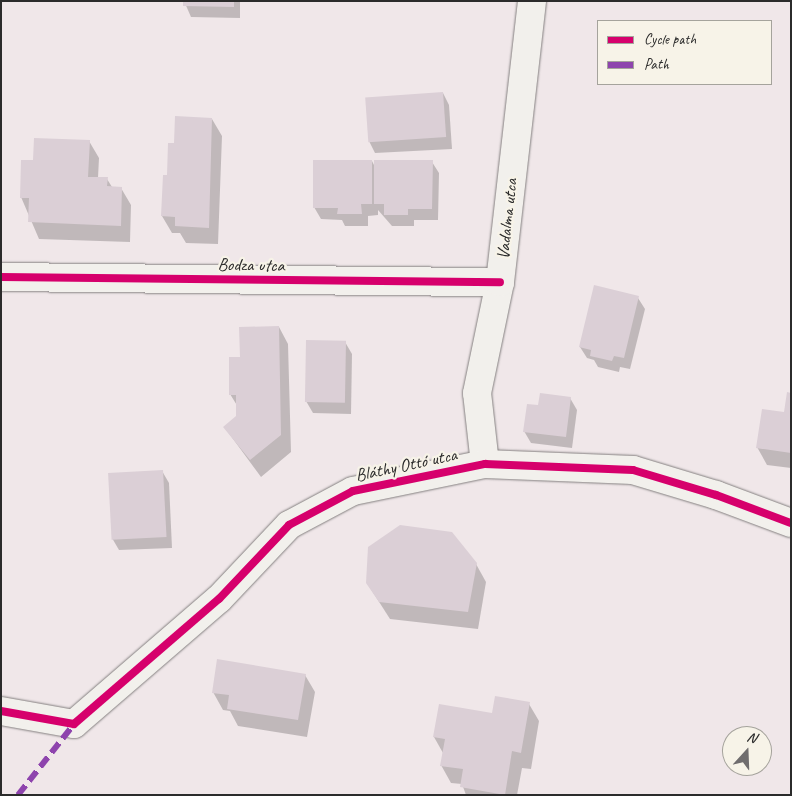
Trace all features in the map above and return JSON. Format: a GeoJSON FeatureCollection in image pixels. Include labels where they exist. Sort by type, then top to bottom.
{"type":"FeatureCollection","features":[{"type":"Feature","properties":{"kind":"street","name":"Vadalma utca"},"geometry":{"type":"LineString","coordinates":[[485,464],[477,393],[500,282],[532,1]]}},
{"type":"Feature","properties":{"kind":"street","name":"Bodza utca"},"geometry":{"type":"LineString","coordinates":[[1,277],[500,282]]}},
{"type":"Feature","properties":{"kind":"street","name":"Bláthy Ottó utca"},"geometry":{"type":"LineString","coordinates":[[1,711],[74,724],[219,599],[289,525],[353,490],[485,464],[633,470],[716,495],[791,523]]}},
{"type":"Feature","properties":{"kind":"building"},"geometry":{"type":"Polygon","coordinates":[[[183,1],[234,1],[234,7],[183,6],[183,1]]]}},
{"type":"Feature","properties":{"kind":"building"},"geometry":{"type":"Polygon","coordinates":[[[443,92],[446,137],[368,142],[365,97],[443,92]]]}},
{"type":"Feature","properties":{"kind":"building"},"geometry":{"type":"Polygon","coordinates":[[[175,116],[212,118],[209,228],[175,226],[175,217],[161,216],[163,175],[167,175],[168,143],[174,143],[175,116]]]}},
{"type":"Feature","properties":{"kind":"building"},"geometry":{"type":"Polygon","coordinates":[[[34,138],[90,140],[88,177],[108,177],[107,186],[122,187],[121,226],[28,222],[29,198],[20,198],[21,160],[33,160],[34,138]]]}},
{"type":"Feature","properties":{"kind":"building"},"geometry":{"type":"Polygon","coordinates":[[[313,160],[372,160],[372,204],[361,204],[362,214],[337,214],[338,208],[313,208],[313,160]]]}},
{"type":"Feature","properties":{"kind":"building"},"geometry":{"type":"Polygon","coordinates":[[[374,160],[433,160],[432,209],[408,209],[408,215],[384,215],[384,204],[374,204],[374,160]]]}},
{"type":"Feature","properties":{"kind":"building"},"geometry":{"type":"Polygon","coordinates":[[[594,285],[639,296],[624,358],[614,356],[612,361],[590,356],[591,350],[579,347],[594,285]]]}},
{"type":"Feature","properties":{"kind":"building"},"geometry":{"type":"Polygon","coordinates":[[[279,326],[281,435],[250,460],[223,427],[236,416],[236,395],[229,395],[229,357],[240,357],[239,327],[279,326]]]}},
{"type":"Feature","properties":{"kind":"building"},"geometry":{"type":"Polygon","coordinates":[[[306,340],[346,341],[345,403],[305,402],[306,340]]]}},
{"type":"Feature","properties":{"kind":"building"},"geometry":{"type":"Polygon","coordinates":[[[787,392],[791,393],[791,453],[756,448],[762,409],[784,412],[787,392]]]}},
{"type":"Feature","properties":{"kind":"building"},"geometry":{"type":"Polygon","coordinates":[[[540,393],[571,397],[566,437],[523,432],[527,404],[538,405],[540,393]]]}},
{"type":"Feature","properties":{"kind":"building"},"geometry":{"type":"Polygon","coordinates":[[[163,470],[167,537],[112,540],[108,473],[163,470]]]}},
{"type":"Feature","properties":{"kind":"building"},"geometry":{"type":"Polygon","coordinates":[[[400,525],[452,532],[477,563],[468,612],[379,602],[366,583],[368,547],[400,525]]]}},
{"type":"Feature","properties":{"kind":"building"},"geometry":{"type":"Polygon","coordinates":[[[217,659],[306,674],[298,720],[227,709],[229,695],[212,693],[217,659]]]}},
{"type":"Feature","properties":{"kind":"building"},"geometry":{"type":"Polygon","coordinates":[[[495,696],[530,702],[521,753],[512,751],[505,795],[460,787],[463,769],[440,766],[445,739],[433,737],[439,704],[492,713],[495,696]]]}},
{"type":"Feature","properties":{"kind":"marked path"},"geometry":{"type":"LineString","coordinates":[[18,795],[74,724]]}},
{"type":"Feature","properties":{"kind":"cycle path"},"geometry":{"type":"LineString","coordinates":[[1,277],[500,282]]}},
{"type":"Feature","properties":{"kind":"cycle path"},"geometry":{"type":"LineString","coordinates":[[1,711],[74,724],[219,599],[289,525],[353,491],[485,464],[633,470],[716,495],[791,523]]}}]}
